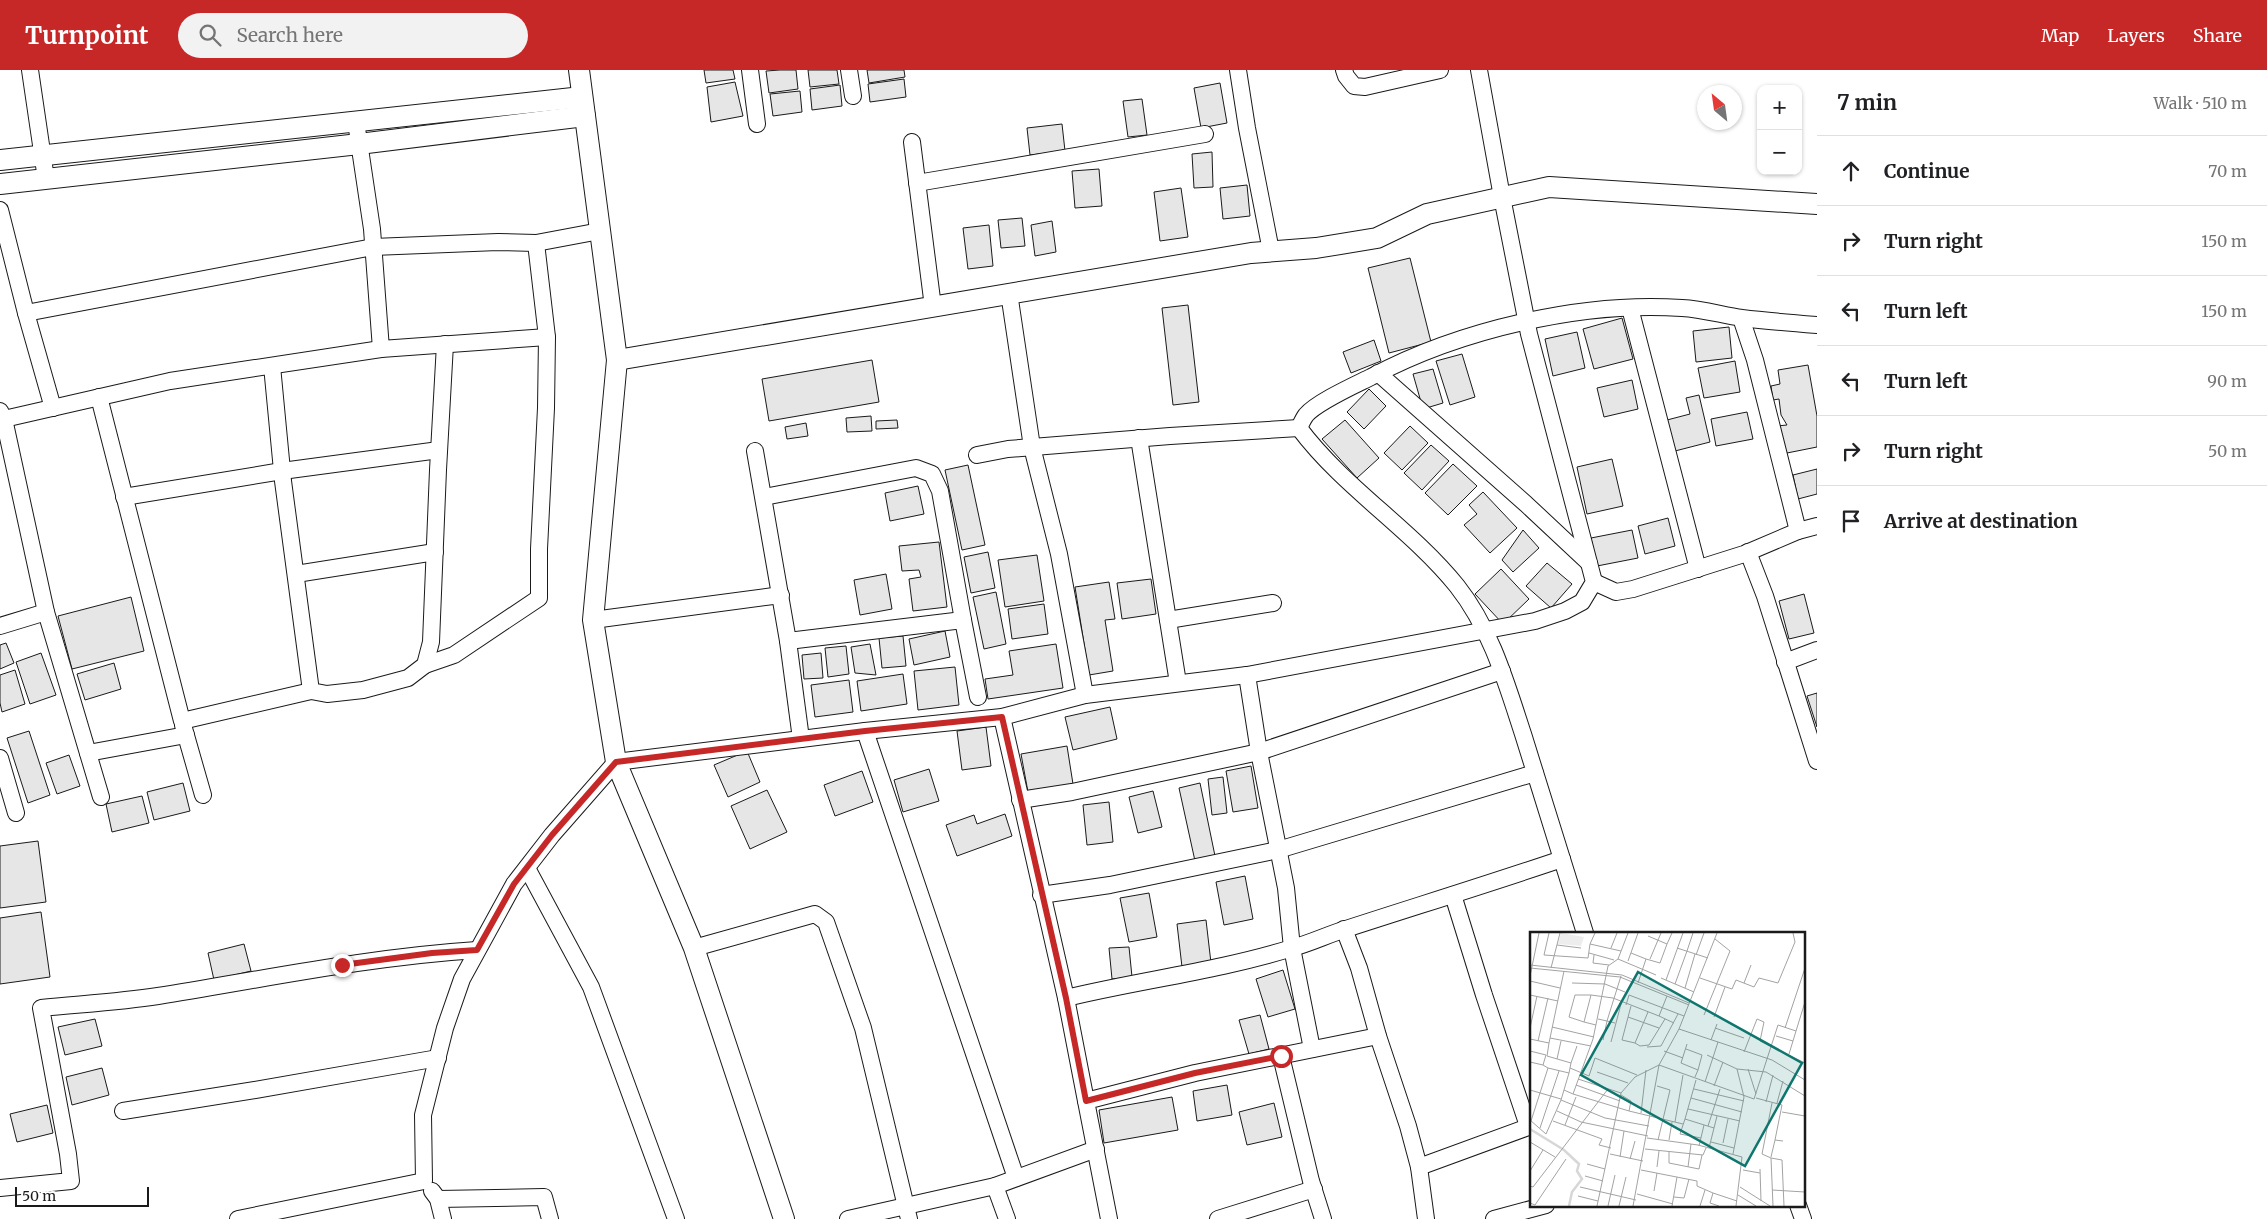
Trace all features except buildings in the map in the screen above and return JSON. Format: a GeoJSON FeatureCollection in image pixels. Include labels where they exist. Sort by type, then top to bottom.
{"type":"FeatureCollection","features":[{"type":"Feature","properties":{"kind":"street"},"geometry":{"type":"LineString","coordinates":[[30,70],[46,179]]}},
{"type":"Feature","properties":{"kind":"street"},"geometry":{"type":"LineString","coordinates":[[579,70],[617,360],[593,620],[616,762],[694,948],[784,1219]]}},
{"type":"Feature","properties":{"kind":"street"},"geometry":{"type":"LineString","coordinates":[[750,70],[757,124]]}},
{"type":"Feature","properties":{"kind":"street"},"geometry":{"type":"LineString","coordinates":[[849,70],[852,96]]}},
{"type":"Feature","properties":{"kind":"street"},"geometry":{"type":"LineString","coordinates":[[1238,70],[1247,128],[1271,251]]}},
{"type":"Feature","properties":{"kind":"street"},"geometry":{"type":"LineString","coordinates":[[1344,70],[1354,86],[1365,87],[1440,70]]}},
{"type":"Feature","properties":{"kind":"street"},"geometry":{"type":"LineString","coordinates":[[442,1219],[438,1199],[424,1181],[423,1115],[462,979],[514,884],[552,835],[616,762],[865,731],[1002,717],[1085,695],[1247,676],[1486,631],[1535,621],[1565,612],[1582,602],[1594,582],[1527,323],[1479,70]]}},
{"type":"Feature","properties":{"kind":"street"},"geometry":{"type":"LineString","coordinates":[[0,160],[356,122],[584,107]]}},
{"type":"Feature","properties":{"kind":"street"},"geometry":{"type":"LineString","coordinates":[[0,184],[359,144],[584,107]]}},
{"type":"Feature","properties":{"kind":"street"},"geometry":{"type":"LineString","coordinates":[[356,122],[373,247],[381,349]]}},
{"type":"Feature","properties":{"kind":"street"},"geometry":{"type":"LineString","coordinates":[[917,183],[1205,134]]}},
{"type":"Feature","properties":{"kind":"street"},"geometry":{"type":"LineString","coordinates":[[912,142],[933,306]]}},
{"type":"Feature","properties":{"kind":"street"},"geometry":{"type":"LineString","coordinates":[[617,360],[1251,253],[1316,248],[1377,238],[1427,214],[1550,187],[1817,204]]}},
{"type":"Feature","properties":{"kind":"street"},"geometry":{"type":"LineString","coordinates":[[0,210],[26,313],[53,408]]}},
{"type":"Feature","properties":{"kind":"street"},"geometry":{"type":"LineString","coordinates":[[26,313],[373,247],[498,242],[536,243],[600,231]]}},
{"type":"Feature","properties":{"kind":"street"},"geometry":{"type":"LineString","coordinates":[[88,754],[311,690],[327,694],[363,690],[408,678],[425,665],[454,655],[539,598],[547,336],[536,243]]}},
{"type":"Feature","properties":{"kind":"street"},"geometry":{"type":"LineString","coordinates":[[1009,293],[1032,447],[1059,554],[1085,695]]}},
{"type":"Feature","properties":{"kind":"street"},"geometry":{"type":"LineString","coordinates":[[1630,308],[1698,569]]}},
{"type":"Feature","properties":{"kind":"street"},"geometry":{"type":"LineString","coordinates":[[1299,428],[1306,415],[1334,396],[1378,373],[1485,332],[1558,315],[1630,308],[1682,308],[1741,318],[1817,325]]}},
{"type":"Feature","properties":{"kind":"street"},"geometry":{"type":"LineString","coordinates":[[1741,318],[1756,360],[1798,531]]}},
{"type":"Feature","properties":{"kind":"street"},"geometry":{"type":"LineString","coordinates":[[101,797],[46,612],[2,415],[53,408],[170,381],[381,349],[547,336]]}},
{"type":"Feature","properties":{"kind":"street"},"geometry":{"type":"LineString","coordinates":[[425,665],[431,642],[445,344]]}},
{"type":"Feature","properties":{"kind":"street"},"geometry":{"type":"LineString","coordinates":[[272,366],[282,471],[311,690]]}},
{"type":"Feature","properties":{"kind":"street"},"geometry":{"type":"LineString","coordinates":[[1378,373],[1526,504],[1589,564]]}},
{"type":"Feature","properties":{"kind":"street"},"geometry":{"type":"LineString","coordinates":[[100,397],[184,728],[204,795]]}},
{"type":"Feature","properties":{"kind":"street"},"geometry":{"type":"LineString","coordinates":[[977,455],[1008,449],[1299,428]]}},
{"type":"Feature","properties":{"kind":"street"},"geometry":{"type":"LineString","coordinates":[[1299,428],[1310,444],[1419,545],[1457,587],[1486,631],[1502,671],[1586,932]]}},
{"type":"Feature","properties":{"kind":"street"},"geometry":{"type":"LineString","coordinates":[[1140,438],[1178,683]]}},
{"type":"Feature","properties":{"kind":"street"},"geometry":{"type":"LineString","coordinates":[[124,497],[282,471],[439,450]]}},
{"type":"Feature","properties":{"kind":"street"},"geometry":{"type":"LineString","coordinates":[[755,451],[781,595],[801,739]]}},
{"type":"Feature","properties":{"kind":"street"},"geometry":{"type":"LineString","coordinates":[[764,497],[916,468],[932,474],[940,491],[978,697]]}},
{"type":"Feature","properties":{"kind":"street"},"geometry":{"type":"LineString","coordinates":[[1594,582],[1616,592],[1633,589],[1748,552],[1798,531],[1817,526]]}},
{"type":"Feature","properties":{"kind":"street"},"geometry":{"type":"LineString","coordinates":[[296,574],[435,552]]}},
{"type":"Feature","properties":{"kind":"street"},"geometry":{"type":"LineString","coordinates":[[1748,552],[1765,596],[1817,761]]}},
{"type":"Feature","properties":{"kind":"street"},"geometry":{"type":"LineString","coordinates":[[593,620],[781,595]]}},
{"type":"Feature","properties":{"kind":"street"},"geometry":{"type":"LineString","coordinates":[[1168,620],[1273,603]]}},
{"type":"Feature","properties":{"kind":"street"},"geometry":{"type":"LineString","coordinates":[[0,626],[46,612]]}},
{"type":"Feature","properties":{"kind":"street"},"geometry":{"type":"LineString","coordinates":[[788,641],[963,620]]}},
{"type":"Feature","properties":{"kind":"street"},"geometry":{"type":"LineString","coordinates":[[1785,662],[1817,650]]}},
{"type":"Feature","properties":{"kind":"street"},"geometry":{"type":"LineString","coordinates":[[1020,800],[1111,784],[1259,752],[1502,671]]}},
{"type":"Feature","properties":{"kind":"street"},"geometry":{"type":"LineString","coordinates":[[1247,676],[1259,752],[1286,888],[1292,948],[1312,1049]]}},
{"type":"Feature","properties":{"kind":"street"},"geometry":{"type":"LineString","coordinates":[[1002,717],[1041,895],[1066,998],[1109,1219]]}},
{"type":"Feature","properties":{"kind":"street"},"geometry":{"type":"LineString","coordinates":[[865,731],[1016,1178]]}},
{"type":"Feature","properties":{"kind":"street"},"geometry":{"type":"LineString","coordinates":[[0,758],[16,813]]}},
{"type":"Feature","properties":{"kind":"street"},"geometry":{"type":"LineString","coordinates":[[1041,895],[1110,885],[1278,850],[1535,773]]}},
{"type":"Feature","properties":{"kind":"street"},"geometry":{"type":"LineString","coordinates":[[1066,998],[1110,987],[1226,965],[1292,948],[1344,929],[1562,859]]}},
{"type":"Feature","properties":{"kind":"street"},"geometry":{"type":"LineString","coordinates":[[527,868],[591,987],[676,1219]]}},
{"type":"Feature","properties":{"kind":"street"},"geometry":{"type":"LineString","coordinates":[[1419,1167],[1529,1126],[1484,995],[1453,895]]}},
{"type":"Feature","properties":{"kind":"street"},"geometry":{"type":"LineString","coordinates":[[694,948],[815,914],[826,922],[863,1028],[908,1213]]}},
{"type":"Feature","properties":{"kind":"street"},"geometry":{"type":"LineString","coordinates":[[1344,929],[1359,968],[1378,1036],[1408,1126],[1419,1167],[1426,1219]]}},
{"type":"Feature","properties":{"kind":"street"},"geometry":{"type":"LineString","coordinates":[[0,1188],[70,1181],[68,1154],[41,1008],[156,996],[342,965],[432,953],[477,950]]}},
{"type":"Feature","properties":{"kind":"street"},"geometry":{"type":"LineString","coordinates":[[1086,1101],[1195,1073],[1378,1036]]}},
{"type":"Feature","properties":{"kind":"street"},"geometry":{"type":"LineString","coordinates":[[1281,1056],[1323,1219]]}},
{"type":"Feature","properties":{"kind":"street"},"geometry":{"type":"LineString","coordinates":[[123,1111],[438,1058]]}},
{"type":"Feature","properties":{"kind":"street"},"geometry":{"type":"LineString","coordinates":[[848,1219],[908,1213],[996,1186],[1096,1149]]}},
{"type":"Feature","properties":{"kind":"street"},"geometry":{"type":"LineString","coordinates":[[238,1219],[289,1214],[424,1181]]}},
{"type":"Feature","properties":{"kind":"street"},"geometry":{"type":"LineString","coordinates":[[996,1186],[1007,1219]]}},
{"type":"Feature","properties":{"kind":"street"},"geometry":{"type":"LineString","coordinates":[[1218,1219],[1314,1189]]}},
{"type":"Feature","properties":{"kind":"street"},"geometry":{"type":"LineString","coordinates":[[438,1199],[544,1198],[550,1219]]}},
{"type":"Feature","properties":{"kind":"street"},"geometry":{"type":"LineString","coordinates":[[1494,1219],[1542,1206]]}},
{"type":"Feature","properties":{"kind":"street"},"geometry":{"type":"LineString","coordinates":[[1798,1206],[1803,1219]]}},
{"type":"Feature","properties":{"kind":"route"},"geometry":{"type":"LineString","coordinates":[[342,965],[432,953],[477,950],[514,884],[552,835],[616,762],[865,731],[1002,717],[1066,998],[1086,1101],[1195,1073],[1281,1056]]}}]}
